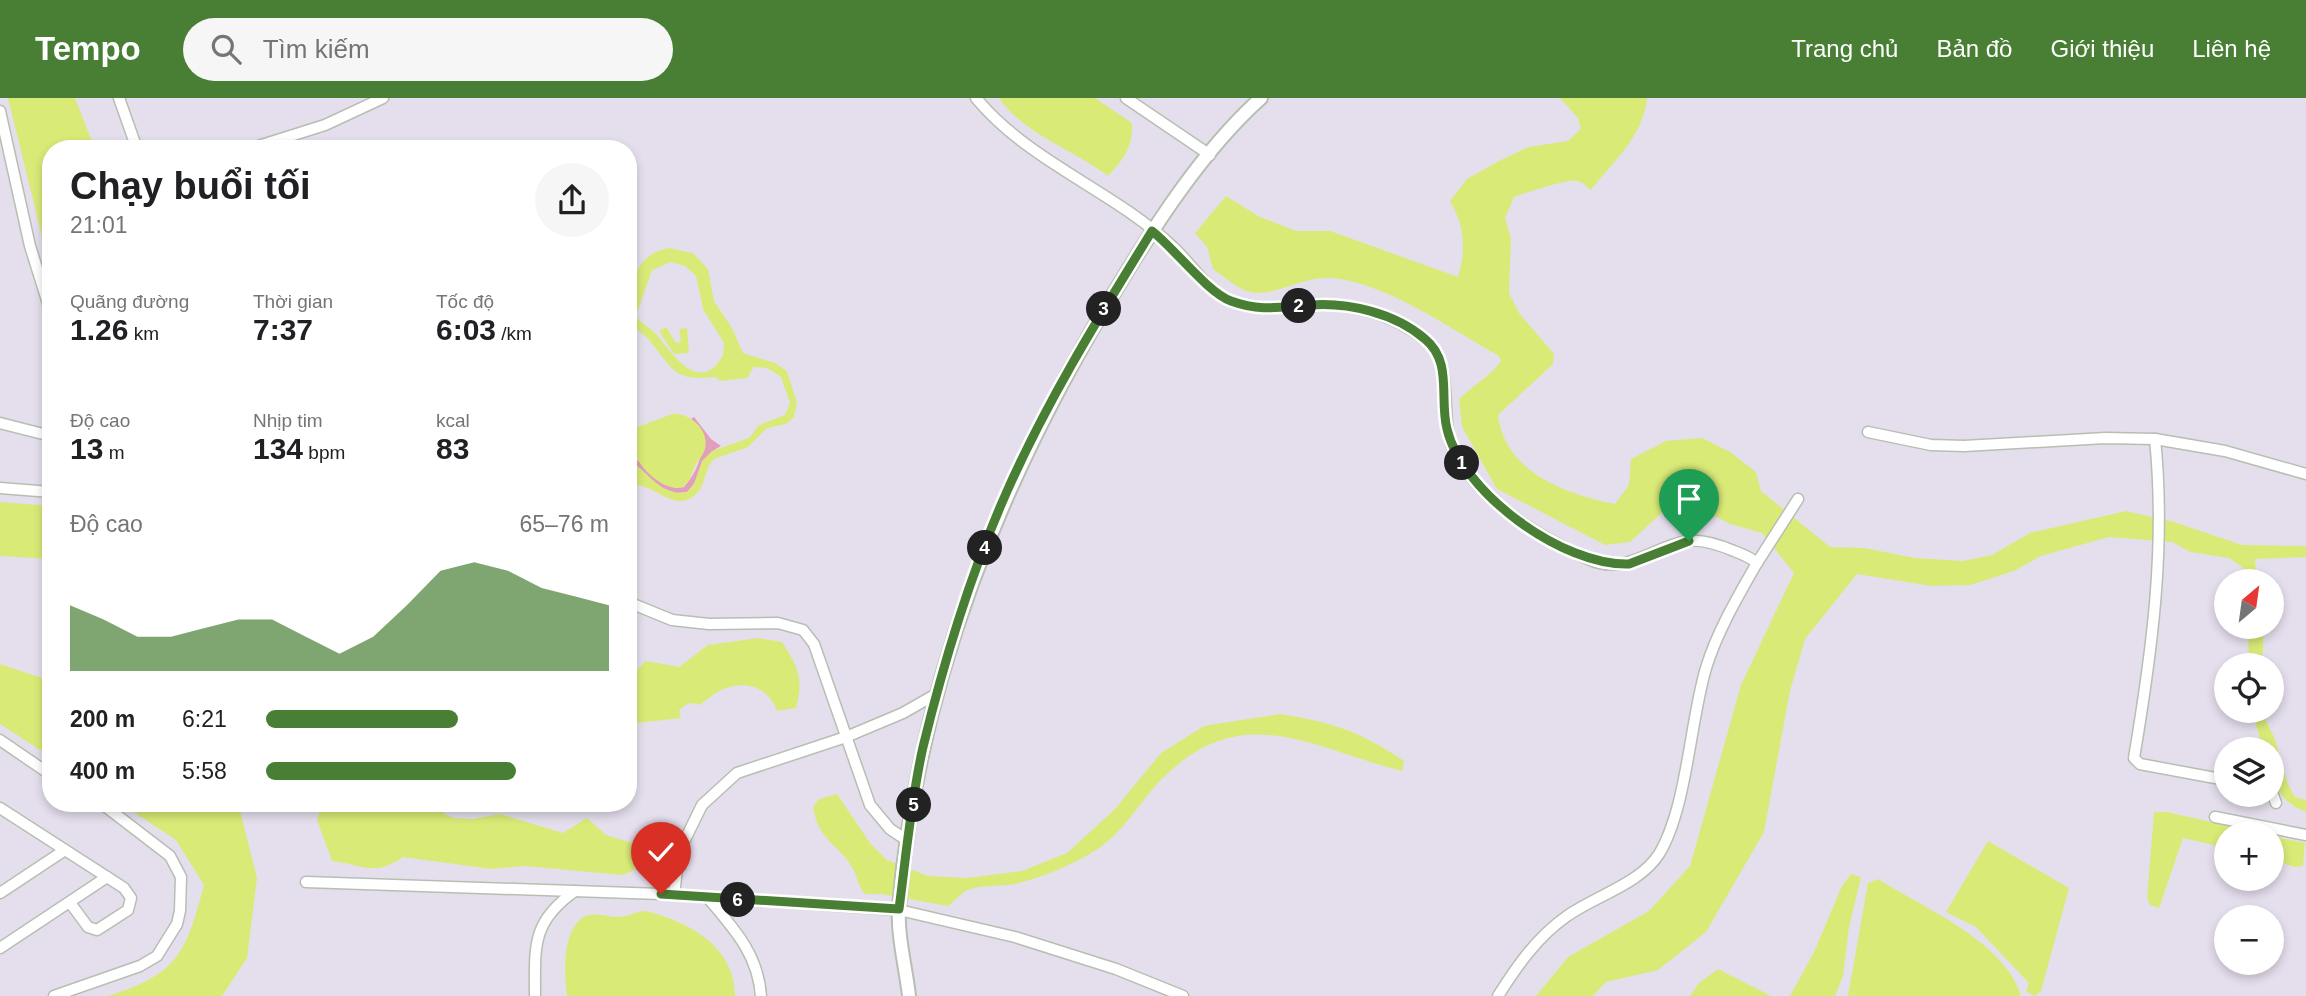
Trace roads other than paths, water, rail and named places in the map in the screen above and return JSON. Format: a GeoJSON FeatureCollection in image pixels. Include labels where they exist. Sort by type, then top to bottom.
{"type":"FeatureCollection","features":[{"type":"Feature","properties":{"kind":"street"},"geometry":{"type":"LineString","coordinates":[[119,98],[134,140]]}},
{"type":"Feature","properties":{"kind":"street"},"geometry":{"type":"LineString","coordinates":[[278,140],[325,125],[383,98]]}},
{"type":"Feature","properties":{"kind":"street"},"geometry":{"type":"LineString","coordinates":[[976,98],[993,119],[1021,143],[1152,231],[1229,300],[1267,310],[1312,304],[1355,306],[1396,321],[1426,340],[1443,365],[1446,427],[1454,451],[1472,478],[1533,531],[1590,561],[1603,563],[1629,564],[1689,541],[1724,547],[1757,563]]}},
{"type":"Feature","properties":{"kind":"street"},"geometry":{"type":"LineString","coordinates":[[1126,98],[1210,155]]}},
{"type":"Feature","properties":{"kind":"street"},"geometry":{"type":"LineString","coordinates":[[909,996],[899,909],[908,841],[923,750],[976,571],[1010,485],[1089,334],[1152,231],[1210,155],[1261,98]]}},
{"type":"Feature","properties":{"kind":"street"},"geometry":{"type":"LineString","coordinates":[[0,111],[30,246],[42,284]]}},
{"type":"Feature","properties":{"kind":"street"},"geometry":{"type":"LineString","coordinates":[[0,423],[42,434]]}},
{"type":"Feature","properties":{"kind":"street"},"geometry":{"type":"LineString","coordinates":[[1868,432],[1931,445],[1964,446],[2105,438],[2155,439],[2225,452],[2306,474]]}},
{"type":"Feature","properties":{"kind":"street"},"geometry":{"type":"LineString","coordinates":[[2155,439],[2160,540],[2152,650],[2134,758],[2140,764],[2214,778]]}},
{"type":"Feature","properties":{"kind":"street"},"geometry":{"type":"LineString","coordinates":[[0,488],[42,491]]}},
{"type":"Feature","properties":{"kind":"street"},"geometry":{"type":"LineString","coordinates":[[1498,996],[1522,957],[1566,916],[1640,873],[1658,856],[1671,829],[1706,667],[1739,595],[1798,499]]}},
{"type":"Feature","properties":{"kind":"street"},"geometry":{"type":"LineString","coordinates":[[637,606],[672,620],[709,624],[778,624],[803,630],[814,644],[870,805],[890,829],[908,841]]}},
{"type":"Feature","properties":{"kind":"street"},"geometry":{"type":"LineString","coordinates":[[674,895],[679,852],[702,805],[737,773],[846,737],[903,713],[938,693]]}},
{"type":"Feature","properties":{"kind":"street"},"geometry":{"type":"LineString","coordinates":[[0,740],[42,769]]}},
{"type":"Feature","properties":{"kind":"street"},"geometry":{"type":"LineString","coordinates":[[0,808],[107,877],[128,893],[131,904],[106,927],[97,930],[88,927],[71,904]]}},
{"type":"Feature","properties":{"kind":"street"},"geometry":{"type":"LineString","coordinates":[[54,996],[140,966],[157,956],[177,924],[181,877],[170,856],[113,812]]}},
{"type":"Feature","properties":{"kind":"street"},"geometry":{"type":"LineString","coordinates":[[2216,817],[2306,835]]}},
{"type":"Feature","properties":{"kind":"street"},"geometry":{"type":"LineString","coordinates":[[0,894],[65,850]]}},
{"type":"Feature","properties":{"kind":"street"},"geometry":{"type":"LineString","coordinates":[[0,948],[71,904],[107,877]]}},
{"type":"Feature","properties":{"kind":"street"},"geometry":{"type":"LineString","coordinates":[[306,882],[575,890],[899,909],[1015,937],[1116,969],[1182,996]]}},
{"type":"Feature","properties":{"kind":"street"},"geometry":{"type":"LineString","coordinates":[[535,996],[535,942],[554,905],[575,890]]}},
{"type":"Feature","properties":{"kind":"street"},"geometry":{"type":"LineString","coordinates":[[709,898],[740,936],[760,971],[761,996]]}}]}
